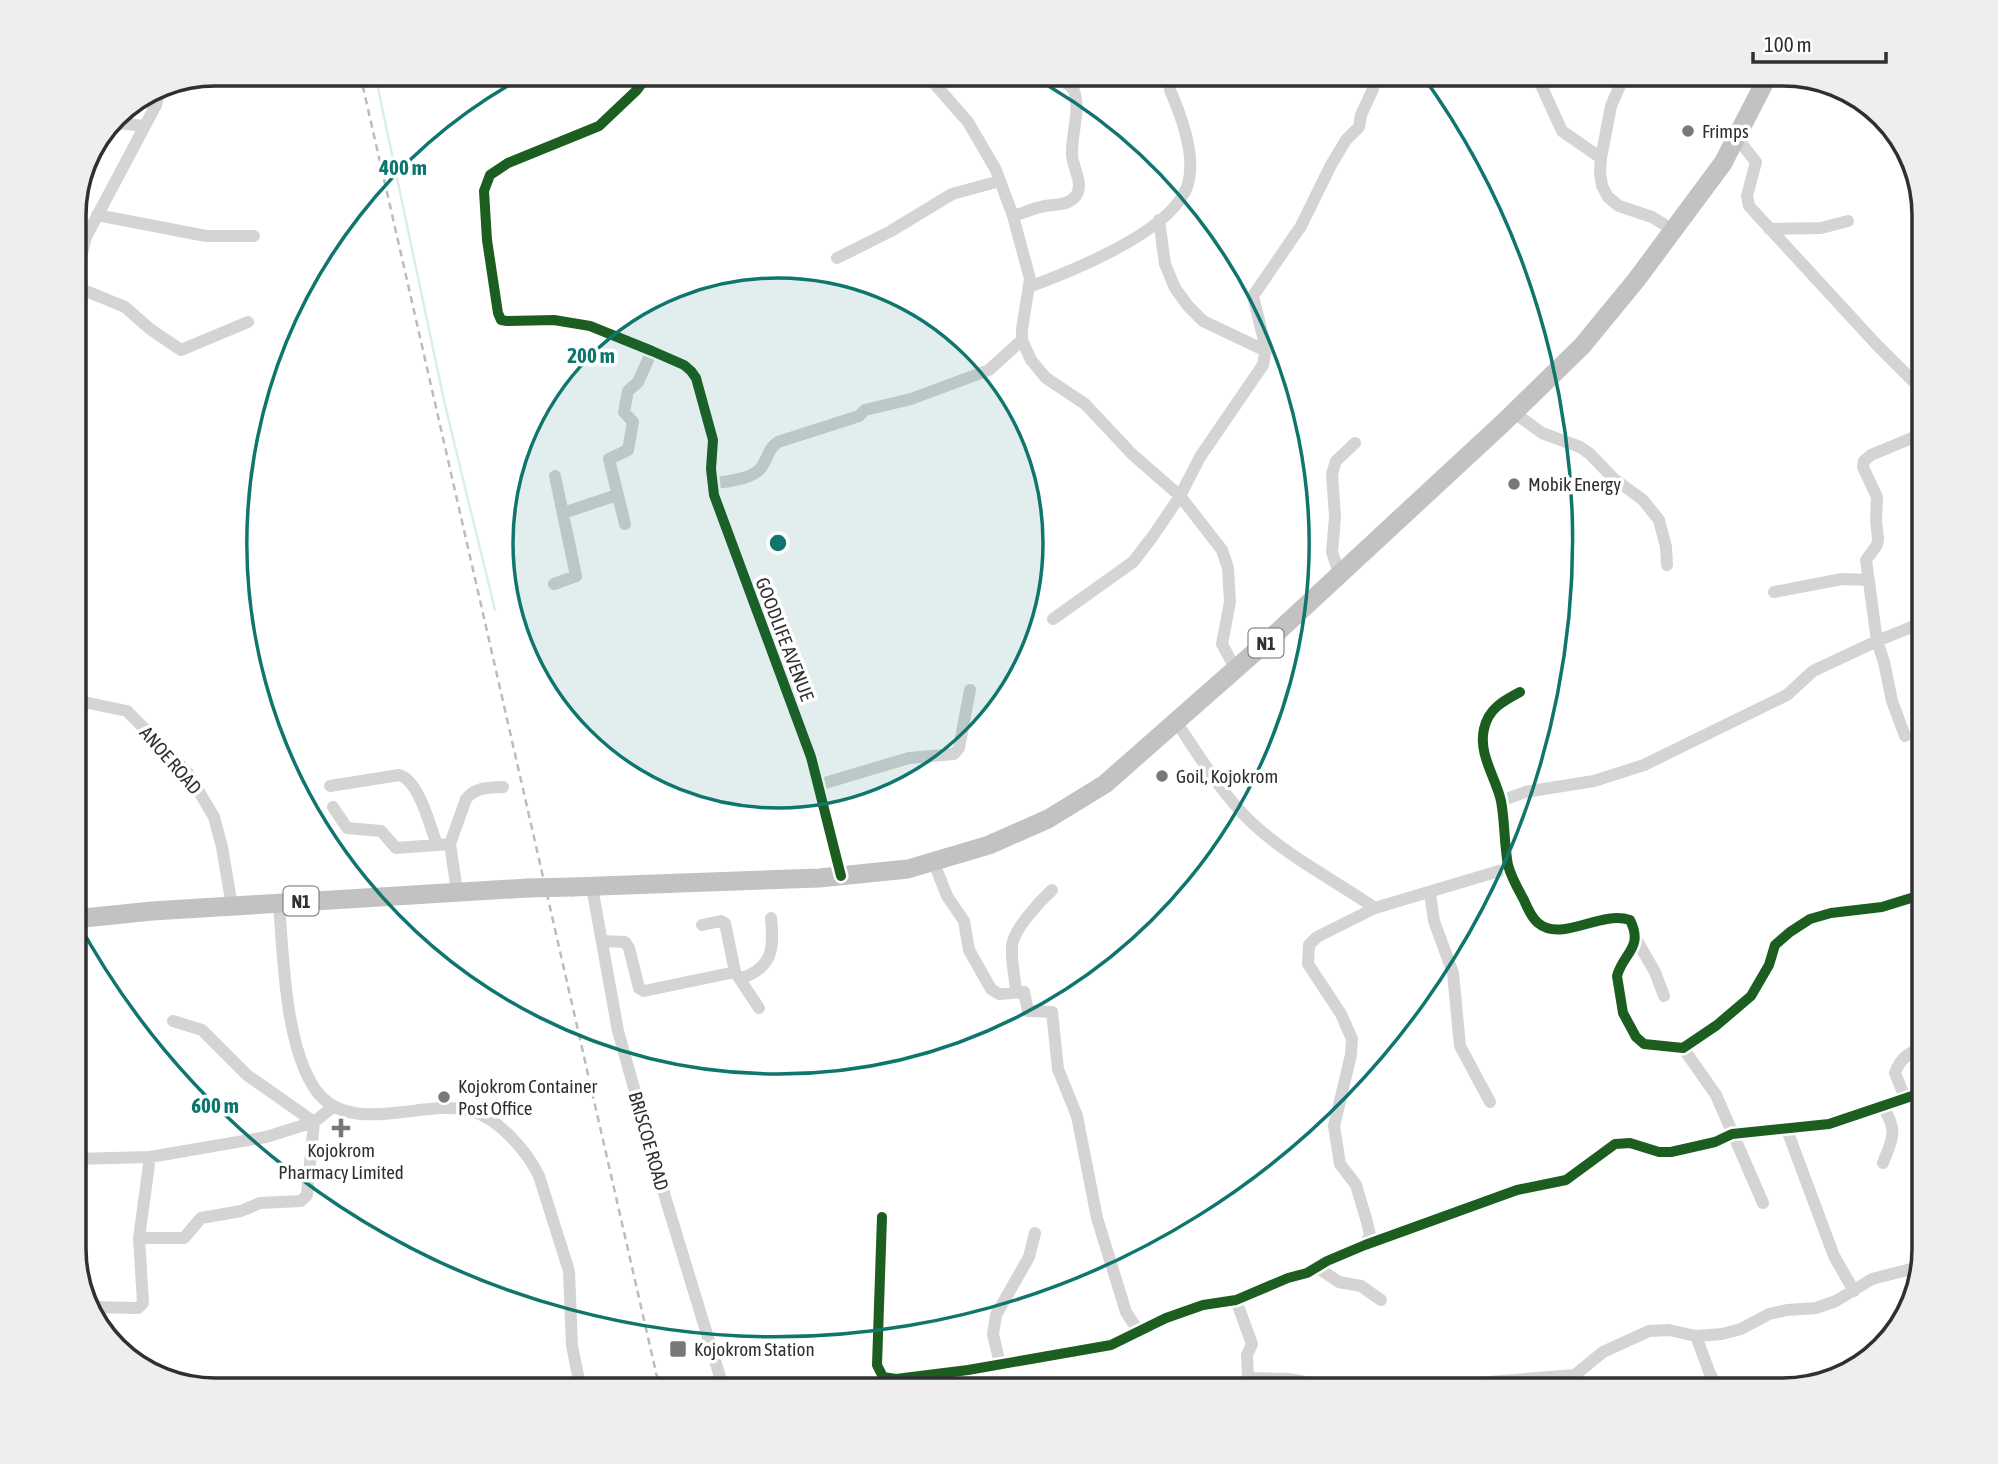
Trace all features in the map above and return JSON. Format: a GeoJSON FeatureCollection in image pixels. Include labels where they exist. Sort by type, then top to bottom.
{"type":"FeatureCollection","features":[{"type":"Feature","properties":{"kind":"highway","name":"N1"},"geometry":{"type":"LineString","coordinates":[[86,918],[457,891],[841,876],[908,869],[989,845],[1071,807],[1105,785],[1177,723],[1560,369],[1600,325],[1723,163],[1763,86]]}},
{"type":"Feature","properties":{"kind":"street","name":"GOODLIFE AVENUE"},"geometry":{"type":"LineString","coordinates":[[640,86],[599,126],[508,163],[490,175],[484,191],[487,240],[498,313],[501,320],[555,320],[590,326],[684,365],[695,378],[713,440],[712,484],[754,607],[811,757],[841,876]]}},
{"type":"Feature","properties":{"kind":"street"},"geometry":{"type":"LineString","coordinates":[[936,86],[968,122],[1000,181],[1013,216],[1030,279],[1022,341],[1031,360],[1046,378],[1085,404],[1132,454],[1180,496],[1217,541],[1225,558],[1230,602],[1222,643],[1236,670]]}},
{"type":"Feature","properties":{"kind":"street"},"geometry":{"type":"LineString","coordinates":[[1013,216],[1043,206],[1065,204],[1079,189],[1072,159],[1072,131],[1077,111],[1071,86]]}},
{"type":"Feature","properties":{"kind":"street"},"geometry":{"type":"LineString","coordinates":[[1030,287],[1112,253],[1159,220],[1185,192],[1190,168],[1184,126],[1170,86]]}},
{"type":"Feature","properties":{"kind":"street"},"geometry":{"type":"LineString","coordinates":[[1541,86],[1562,131],[1601,158]]}},
{"type":"Feature","properties":{"kind":"street"},"geometry":{"type":"LineString","coordinates":[[1620,86],[1611,106],[1601,158],[1600,173],[1608,197],[1619,206],[1651,217],[1674,230]]}},
{"type":"Feature","properties":{"kind":"street"},"geometry":{"type":"LineString","coordinates":[[1053,619],[1133,562],[1180,496],[1200,457],[1263,365],[1266,352],[1253,296],[1301,226],[1346,140],[1359,127],[1373,89]]}},
{"type":"Feature","properties":{"kind":"street"},"geometry":{"type":"LineString","coordinates":[[86,229],[97,215],[157,100]]}},
{"type":"Feature","properties":{"kind":"street"},"geometry":{"type":"LineString","coordinates":[[124,124],[143,126]]}},
{"type":"Feature","properties":{"kind":"street"},"geometry":{"type":"LineString","coordinates":[[1736,137],[1756,162],[1747,196],[1749,206],[1912,380]]}},
{"type":"Feature","properties":{"kind":"street"},"geometry":{"type":"LineString","coordinates":[[837,258],[952,194],[1000,181]]}},
{"type":"Feature","properties":{"kind":"street"},"geometry":{"type":"LineString","coordinates":[[97,215],[206,236],[254,236]]}},
{"type":"Feature","properties":{"kind":"street"},"geometry":{"type":"LineString","coordinates":[[1159,220],[1165,264],[1175,288],[1188,306],[1203,321],[1266,352]]}},
{"type":"Feature","properties":{"kind":"street"},"geometry":{"type":"LineString","coordinates":[[1769,229],[1821,229],[1849,221]]}},
{"type":"Feature","properties":{"kind":"street"},"geometry":{"type":"LineString","coordinates":[[86,290],[125,307],[181,351],[248,322]]}},
{"type":"Feature","properties":{"kind":"street"},"geometry":{"type":"LineString","coordinates":[[712,484],[754,474],[778,442],[859,416],[865,410],[938,390],[989,370],[1022,341]]}},
{"type":"Feature","properties":{"kind":"street"},"geometry":{"type":"LineString","coordinates":[[625,524],[609,459],[628,450],[633,422],[624,412],[627,394],[638,382],[652,351]]}},
{"type":"Feature","properties":{"kind":"street"},"geometry":{"type":"LineString","coordinates":[[1513,412],[1542,433],[1590,454],[1612,478],[1643,500],[1659,520],[1667,565]]}},
{"type":"Feature","properties":{"kind":"street"},"geometry":{"type":"LineString","coordinates":[[1905,736],[1892,701],[1877,641],[1866,560],[1877,545],[1877,497],[1864,474],[1864,461],[1886,447],[1912,437]]}},
{"type":"Feature","properties":{"kind":"street"},"geometry":{"type":"LineString","coordinates":[[1339,573],[1332,552],[1335,517],[1332,474],[1336,461],[1355,443]]}},
{"type":"Feature","properties":{"kind":"street"},"geometry":{"type":"LineString","coordinates":[[555,476],[576,576],[555,583]]}},
{"type":"Feature","properties":{"kind":"street"},"geometry":{"type":"LineString","coordinates":[[563,513],[617,495]]}},
{"type":"Feature","properties":{"kind":"street"},"geometry":{"type":"LineString","coordinates":[[1774,592],[1842,579],[1869,580]]}},
{"type":"Feature","properties":{"kind":"street"},"geometry":{"type":"LineString","coordinates":[[1500,801],[1525,792],[1594,781],[1644,765],[1787,695],[1813,671],[1912,627]]}},
{"type":"Feature","properties":{"kind":"street"},"geometry":{"type":"LineString","coordinates":[[818,785],[909,758],[954,754],[959,748],[970,690]]}},
{"type":"Feature","properties":{"kind":"street"},"geometry":{"type":"LineString","coordinates":[[1520,692],[1500,702],[1488,715],[1483,730],[1482,746],[1500,801],[1509,868],[1531,914],[1549,929],[1561,930],[1619,916],[1630,920],[1636,939],[1655,972],[1664,996]]}},
{"type":"Feature","properties":{"kind":"street","name":"ANOE ROAD"},"geometry":{"type":"LineString","coordinates":[[86,702],[127,711],[188,773],[214,817],[232,906]]}},
{"type":"Feature","properties":{"kind":"street"},"geometry":{"type":"LineString","coordinates":[[1177,723],[1230,799],[1252,822],[1272,840],[1375,908]]}},
{"type":"Feature","properties":{"kind":"street"},"geometry":{"type":"LineString","coordinates":[[330,786],[406,776],[414,785],[444,844],[457,891]]}},
{"type":"Feature","properties":{"kind":"street"},"geometry":{"type":"LineString","coordinates":[[444,844],[470,794],[481,788],[503,787]]}},
{"type":"Feature","properties":{"kind":"street"},"geometry":{"type":"LineString","coordinates":[[333,807],[347,828],[381,831],[396,848],[444,844]]}},
{"type":"Feature","properties":{"kind":"street"},"geometry":{"type":"LineString","coordinates":[[933,863],[947,896],[964,921],[969,950],[991,989],[999,994],[1026,994],[1030,1012],[1053,1013],[1058,1069],[1077,1116],[1097,1218],[1126,1312],[1139,1332]]}},
{"type":"Feature","properties":{"kind":"street"},"geometry":{"type":"LineString","coordinates":[[1365,1245],[1370,1235],[1367,1222],[1356,1185],[1340,1164],[1334,1126],[1352,1039],[1341,1014],[1308,964],[1309,945],[1317,937],[1375,908],[1509,868]]}},
{"type":"Feature","properties":{"kind":"street","name":"BRISCOE ROAD"},"geometry":{"type":"LineString","coordinates":[[592,887],[614,1014],[634,1091],[720,1378]]}},
{"type":"Feature","properties":{"kind":"street"},"geometry":{"type":"LineString","coordinates":[[1016,992],[1013,939],[1052,890]]}},
{"type":"Feature","properties":{"kind":"street"},"geometry":{"type":"LineString","coordinates":[[1430,893],[1434,921],[1457,995],[1457,1034],[1460,1046],[1490,1102]]}},
{"type":"Feature","properties":{"kind":"street"},"geometry":{"type":"LineString","coordinates":[[1636,939],[1632,953],[1616,976],[1623,1013],[1636,1037],[1644,1044],[1683,1048],[1727,1018],[1751,996],[1769,965],[1775,945],[1790,932],[1810,919],[1882,907],[1912,898]]}},
{"type":"Feature","properties":{"kind":"street"},"geometry":{"type":"LineString","coordinates":[[279,903],[286,990],[295,1034],[314,1088],[323,1098],[334,1106],[352,1112],[376,1114],[456,1108],[472,1111],[487,1118],[524,1150],[539,1176],[569,1271],[572,1346],[578,1378]]}},
{"type":"Feature","properties":{"kind":"street"},"geometry":{"type":"LineString","coordinates":[[602,941],[625,942],[639,988],[644,991],[754,974],[765,964],[773,944],[771,918]]}},
{"type":"Feature","properties":{"kind":"street"},"geometry":{"type":"LineString","coordinates":[[702,925],[721,921],[725,923],[737,975],[759,1007]]}},
{"type":"Feature","properties":{"kind":"street"},"geometry":{"type":"LineString","coordinates":[[173,1021],[202,1030],[247,1075],[314,1122]]}},
{"type":"Feature","properties":{"kind":"street"},"geometry":{"type":"LineString","coordinates":[[1683,1048],[1716,1095],[1763,1203]]}},
{"type":"Feature","properties":{"kind":"street"},"geometry":{"type":"LineString","coordinates":[[1905,1098],[1895,1073],[1898,1063],[1912,1053]]}},
{"type":"Feature","properties":{"kind":"street"},"geometry":{"type":"LineString","coordinates":[[904,1378],[1102,1347],[1166,1318],[1203,1305],[1236,1300],[1318,1268],[1326,1261],[1365,1245],[1517,1190],[1566,1180],[1615,1144],[1630,1143],[1659,1152],[1671,1152],[1715,1142],[1732,1134],[1829,1124],[1912,1096]]}},
{"type":"Feature","properties":{"kind":"street"},"geometry":{"type":"LineString","coordinates":[[86,1159],[150,1157],[266,1137],[314,1122],[334,1106]]}},
{"type":"Feature","properties":{"kind":"street"},"geometry":{"type":"LineString","coordinates":[[1883,1107],[1894,1129],[1883,1163]]}},
{"type":"Feature","properties":{"kind":"street"},"geometry":{"type":"LineString","coordinates":[[139,1238],[184,1238],[201,1219],[241,1211],[260,1203],[304,1200],[307,1195],[314,1122]]}},
{"type":"Feature","properties":{"kind":"street"},"geometry":{"type":"LineString","coordinates":[[1787,1130],[1834,1256],[1854,1291]]}},
{"type":"Feature","properties":{"kind":"street"},"geometry":{"type":"LineString","coordinates":[[99,1307],[141,1306],[144,1300],[139,1238],[150,1157]]}},
{"type":"Feature","properties":{"kind":"street"},"geometry":{"type":"LineString","coordinates":[[882,1217],[877,1365],[883,1377],[890,1378]]}},
{"type":"Feature","properties":{"kind":"street"},"geometry":{"type":"LineString","coordinates":[[1000,1364],[993,1334],[996,1315],[1029,1257],[1035,1233]]}},
{"type":"Feature","properties":{"kind":"street"},"geometry":{"type":"LineString","coordinates":[[1318,1268],[1339,1282],[1360,1286],[1381,1300]]}},
{"type":"Feature","properties":{"kind":"street"},"geometry":{"type":"LineString","coordinates":[[1538,1378],[1575,1375],[1603,1352],[1649,1331],[1669,1330],[1696,1336],[1722,1334],[1741,1329],[1769,1314],[1816,1308],[1836,1301],[1872,1279],[1911,1269]]}},
{"type":"Feature","properties":{"kind":"street"},"geometry":{"type":"LineString","coordinates":[[1236,1300],[1252,1344],[1247,1355],[1248,1378]]}},
{"type":"Feature","properties":{"kind":"street"},"geometry":{"type":"LineString","coordinates":[[1696,1336],[1712,1378]]}},
{"type":"Feature","properties":{"kind":"street"},"geometry":{"type":"LineString","coordinates":[[966,1378],[968,1370]]}},
{"type":"Feature","properties":{"kind":"waterway"},"geometry":{"type":"LineString","coordinates":[[378,86],[445,405],[495,610]]}},
{"type":"Feature","properties":{"kind":"railway"},"geometry":{"type":"LineString","coordinates":[[363,86],[657,1378]]}},
{"type":"Feature","properties":{"kind":"cycle path"},"geometry":{"type":"LineString","coordinates":[[640,86],[599,126],[508,163],[490,175],[484,191],[487,240],[498,313],[501,320],[507,321],[554,320],[590,326],[684,365],[696,378],[713,440],[711,469],[714,495],[811,757],[841,876]]}},
{"type":"Feature","properties":{"kind":"cycle path"},"geometry":{"type":"LineString","coordinates":[[1520,692],[1502,702],[1493,711],[1486,722],[1483,738],[1485,757],[1501,801],[1509,869],[1531,915],[1538,923],[1548,928],[1558,930],[1606,919],[1630,920],[1634,930],[1634,944],[1617,976],[1623,1013],[1636,1037],[1644,1044],[1683,1048],[1717,1025],[1751,996],[1769,965],[1775,945],[1810,919],[1831,913],[1882,907],[1912,898]]}},
{"type":"Feature","properties":{"kind":"cycle path"},"geometry":{"type":"LineString","coordinates":[[904,1378],[968,1370],[1111,1345],[1166,1318],[1203,1305],[1236,1300],[1307,1273],[1327,1261],[1365,1245],[1517,1190],[1566,1180],[1615,1144],[1630,1143],[1659,1152],[1671,1152],[1715,1142],[1732,1134],[1829,1124],[1912,1096]]}},
{"type":"Feature","properties":{"kind":"cycle path"},"geometry":{"type":"LineString","coordinates":[[882,1217],[877,1365],[883,1377],[890,1378]]}},
{"type":"Feature","properties":{"kind":"place","name":"Frimps"},"geometry":{"type":"Point","coordinates":[1688,131]}},
{"type":"Feature","properties":{"kind":"place","name":"Mobik Energy"},"geometry":{"type":"Point","coordinates":[1514,484]}},
{"type":"Feature","properties":{"kind":"place","name":"Goil, Kojokrom"},"geometry":{"type":"Point","coordinates":[1162,776]}},
{"type":"Feature","properties":{"kind":"place","name":"Kojokrom Container Post Office"},"geometry":{"type":"Point","coordinates":[444,1097]}},
{"type":"Feature","properties":{"kind":"place","name":"Kojokrom Pharmacy Limited"},"geometry":{"type":"Point","coordinates":[341,1128]}},
{"type":"Feature","properties":{"kind":"place","name":"Kojokrom Station"},"geometry":{"type":"Point","coordinates":[678,1349]}}]}
